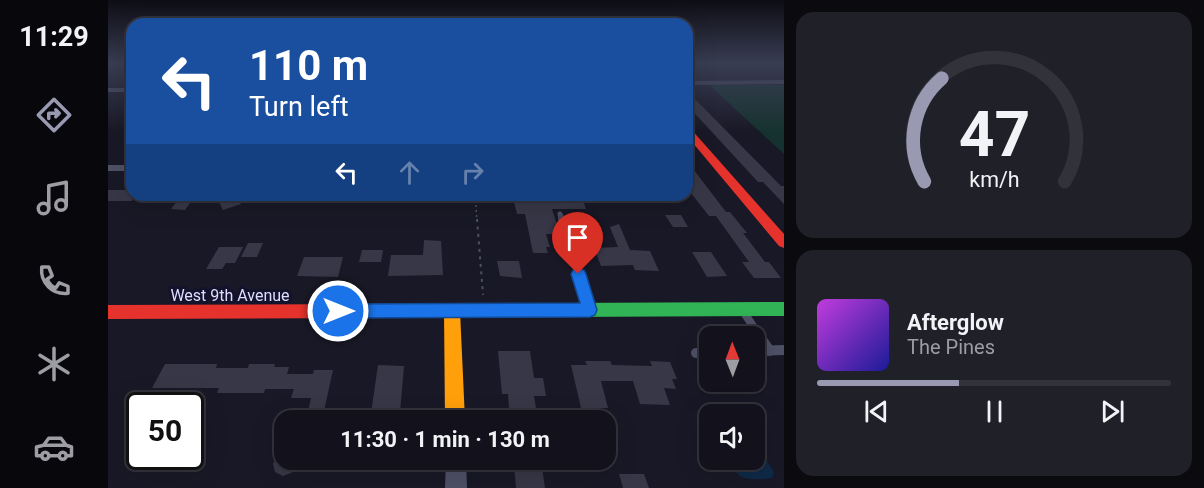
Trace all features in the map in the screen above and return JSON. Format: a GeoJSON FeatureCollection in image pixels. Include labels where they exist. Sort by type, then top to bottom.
{"type":"FeatureCollection","features":[{"type":"Feature","properties":{"kind":"main road"},"geometry":{"type":"LineString","coordinates":[[693,137],[784,243]]}},
{"type":"Feature","properties":{"kind":"main road","name":"West 9th Avenue"},"geometry":{"type":"LineString","coordinates":[[108,312],[784,309]]}},
{"type":"Feature","properties":{"kind":"main road"},"geometry":{"type":"LineString","coordinates":[[452,311],[455,410]]}},
{"type":"Feature","properties":{"kind":"street"},"geometry":{"type":"LineString","coordinates":[[108,90],[126,90]]}},
{"type":"Feature","properties":{"kind":"street"},"geometry":{"type":"LineString","coordinates":[[108,168],[126,168]]}},
{"type":"Feature","properties":{"kind":"street"},"geometry":{"type":"LineString","coordinates":[[456,470],[456,488]]}},
{"type":"Feature","properties":{"kind":"lane"},"geometry":{"type":"LineString","coordinates":[[560,214],[590,310]]}},
{"type":"Feature","properties":{"kind":"lane"},"geometry":{"type":"LineString","coordinates":[[742,309],[770,351]]}},
{"type":"Feature","properties":{"kind":"lane"},"geometry":{"type":"LineString","coordinates":[[765,351],[784,350]]}},
{"type":"Feature","properties":{"kind":"path"},"geometry":{"type":"LineString","coordinates":[[475,201],[484,310]]}},
{"type":"Feature","properties":{"kind":"green space"},"geometry":{"type":"Polygon","coordinates":[[[710,86],[784,86],[784,154],[710,86]]]}},
{"type":"Feature","properties":{"kind":"water"},"geometry":{"type":"Polygon","coordinates":[[[765,460],[774,472],[772,478],[753,479],[741,476],[736,470],[765,470],[765,460]]]}},
{"type":"Feature","properties":{"kind":"building"},"geometry":{"type":"Polygon","coordinates":[[[693,97],[781,186],[784,186],[784,204],[763,182],[758,182],[693,112],[693,97]]]}},
{"type":"Feature","properties":{"kind":"building"},"geometry":{"type":"Polygon","coordinates":[[[693,169],[726,212],[730,212],[747,233],[743,233],[765,262],[769,262],[781,278],[754,278],[742,262],[749,262],[716,216],[709,216],[693,196],[693,169]]]}},
{"type":"Feature","properties":{"kind":"building"},"geometry":{"type":"Polygon","coordinates":[[[108,190],[126,190],[126,201],[108,201],[108,190]]]}},
{"type":"Feature","properties":{"kind":"building"},"geometry":{"type":"Polygon","coordinates":[[[177,201],[192,201],[185,210],[171,209],[177,201]]]}},
{"type":"Feature","properties":{"kind":"building"},"geometry":{"type":"Polygon","coordinates":[[[218,201],[242,201],[241,204],[223,210],[218,201]]]}},
{"type":"Feature","properties":{"kind":"building"},"geometry":{"type":"Polygon","coordinates":[[[583,201],[586,209],[552,209],[560,234],[546,234],[550,247],[546,247],[548,253],[533,253],[525,214],[517,214],[514,202],[583,201]]]}},
{"type":"Feature","properties":{"kind":"building"},"geometry":{"type":"Polygon","coordinates":[[[665,215],[681,215],[688,227],[673,227],[665,215]]]}},
{"type":"Feature","properties":{"kind":"building"},"geometry":{"type":"Polygon","coordinates":[[[619,224],[630,250],[650,251],[659,271],[635,270],[633,265],[601,266],[594,248],[618,247],[610,227],[619,224]]]}},
{"type":"Feature","properties":{"kind":"building"},"geometry":{"type":"Polygon","coordinates":[[[424,240],[441,241],[443,275],[388,276],[391,255],[423,255],[424,240]]]}},
{"type":"Feature","properties":{"kind":"building"},"geometry":{"type":"Polygon","coordinates":[[[248,243],[263,243],[257,257],[241,257],[248,243]]]}},
{"type":"Feature","properties":{"kind":"building"},"geometry":{"type":"Polygon","coordinates":[[[219,247],[243,247],[235,263],[226,263],[222,269],[206,269],[219,247]]]}},
{"type":"Feature","properties":{"kind":"building"},"geometry":{"type":"Polygon","coordinates":[[[362,250],[383,250],[381,262],[359,262],[362,250]]]}},
{"type":"Feature","properties":{"kind":"building"},"geometry":{"type":"Polygon","coordinates":[[[692,252],[711,252],[727,276],[707,277],[692,252]]]}},
{"type":"Feature","properties":{"kind":"building"},"geometry":{"type":"Polygon","coordinates":[[[304,257],[343,257],[338,277],[297,276],[304,257]]]}},
{"type":"Feature","properties":{"kind":"building"},"geometry":{"type":"Polygon","coordinates":[[[497,261],[519,261],[522,278],[500,276],[497,261]]]}},
{"type":"Feature","properties":{"kind":"building"},"geometry":{"type":"Polygon","coordinates":[[[498,351],[530,351],[534,378],[543,378],[546,396],[534,396],[536,408],[509,408],[508,394],[502,394],[498,351]]]}},
{"type":"Feature","properties":{"kind":"building"},"geometry":{"type":"Polygon","coordinates":[[[585,361],[610,361],[612,365],[652,366],[650,361],[670,362],[677,379],[672,379],[676,389],[664,388],[670,405],[640,404],[633,381],[601,381],[608,408],[581,408],[571,365],[587,365],[585,361]]]}},
{"type":"Feature","properties":{"kind":"building"},"geometry":{"type":"Polygon","coordinates":[[[165,364],[217,364],[216,368],[248,368],[249,364],[275,364],[274,367],[289,367],[287,374],[313,374],[314,370],[333,370],[324,410],[308,410],[311,398],[291,398],[294,389],[265,389],[264,393],[217,393],[219,388],[152,388],[165,364]]]}},
{"type":"Feature","properties":{"kind":"building"},"geometry":{"type":"Polygon","coordinates":[[[378,365],[404,366],[400,410],[371,410],[378,365]]]}},
{"type":"Feature","properties":{"kind":"building"},"geometry":{"type":"Polygon","coordinates":[[[274,470],[294,470],[283,476],[274,470]]]}},
{"type":"Feature","properties":{"kind":"building"},"geometry":{"type":"Polygon","coordinates":[[[514,470],[542,470],[545,488],[516,488],[514,470]]]}},
{"type":"Feature","properties":{"kind":"building"},"geometry":{"type":"Polygon","coordinates":[[[619,474],[644,474],[649,488],[623,488],[619,474]]]}},
{"type":"Feature","properties":{"kind":"traffic: fast"},"geometry":{"type":"LineString","coordinates":[[364,311],[784,309]]}},
{"type":"Feature","properties":{"kind":"traffic: slow"},"geometry":{"type":"LineString","coordinates":[[452,311],[455,410]]}},
{"type":"Feature","properties":{"kind":"traffic: jam"},"geometry":{"type":"LineString","coordinates":[[693,137],[784,243]]}},
{"type":"Feature","properties":{"kind":"traffic: jam"},"geometry":{"type":"LineString","coordinates":[[108,312],[364,311]]}},
{"type":"Feature","properties":{"kind":"route"},"geometry":{"type":"LineString","coordinates":[[338,311],[590,310],[578,274]]}}]}
